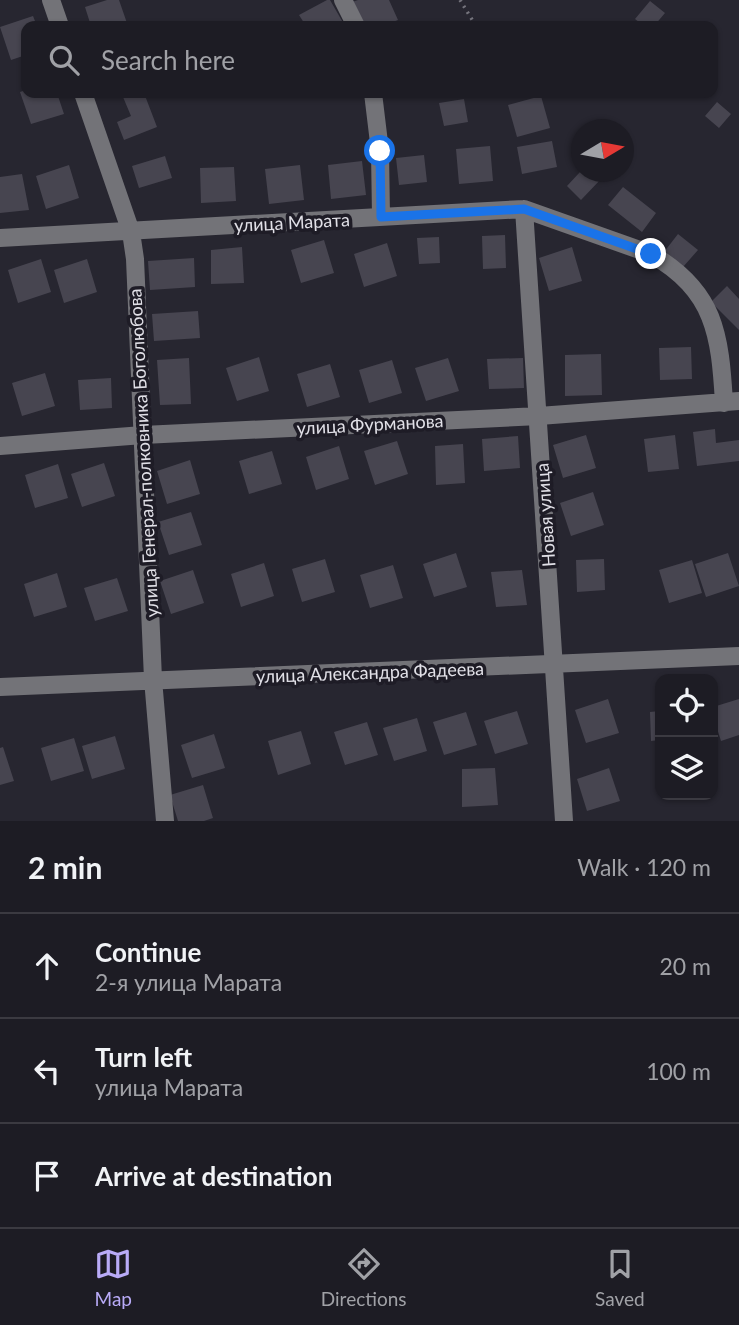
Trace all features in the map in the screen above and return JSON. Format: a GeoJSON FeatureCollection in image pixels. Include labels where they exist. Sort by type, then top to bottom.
{"type":"FeatureCollection","features":[{"type":"Feature","properties":{"kind":"street"},"geometry":{"type":"LineString","coordinates":[[51,0],[58,21]]}},
{"type":"Feature","properties":{"kind":"street"},"geometry":{"type":"LineString","coordinates":[[343,0],[354,21]]}},
{"type":"Feature","properties":{"kind":"street","name":"улица Генерал-полковника Боголюбова"},"geometry":{"type":"LineString","coordinates":[[85,98],[131,232],[135,259],[153,679],[165,821]]}},
{"type":"Feature","properties":{"kind":"street"},"geometry":{"type":"LineString","coordinates":[[374,98],[380,151],[381,217]]}},
{"type":"Feature","properties":{"kind":"street","name":"улица Марата"},"geometry":{"type":"LineString","coordinates":[[0,238],[524,209],[651,254],[667,263],[698,291],[712,319],[732,402]]}},
{"type":"Feature","properties":{"kind":"street","name":"Новая улица"},"geometry":{"type":"LineString","coordinates":[[524,209],[564,821]]}},
{"type":"Feature","properties":{"kind":"street","name":"улица Фурманова"},"geometry":{"type":"LineString","coordinates":[[0,446],[143,435],[539,416],[732,402]]}},
{"type":"Feature","properties":{"kind":"street","name":"улица Александра Фадеева"},"geometry":{"type":"LineString","coordinates":[[0,687],[739,656]]}},
{"type":"Feature","properties":{"kind":"path"},"geometry":{"type":"LineString","coordinates":[[460,0],[473,21]]}},
{"type":"Feature","properties":{"kind":"building"},"geometry":{"type":"Polygon","coordinates":[[[107,0],[119,0],[126,21],[89,21],[85,7],[107,0]]]}},
{"type":"Feature","properties":{"kind":"building"},"geometry":{"type":"Polygon","coordinates":[[[330,0],[342,21],[303,21],[299,15],[330,0]]]}},
{"type":"Feature","properties":{"kind":"building"},"geometry":{"type":"Polygon","coordinates":[[[389,0],[398,20],[359,21],[352,2],[389,0]]]}},
{"type":"Feature","properties":{"kind":"building"},"geometry":{"type":"Polygon","coordinates":[[[650,1],[665,13],[658,21],[635,19],[650,1]]]}},
{"type":"Feature","properties":{"kind":"building"},"geometry":{"type":"Polygon","coordinates":[[[33,16],[35,21],[21,21],[21,57],[11,60],[0,27],[33,16]]]}},
{"type":"Feature","properties":{"kind":"building"},"geometry":{"type":"Polygon","coordinates":[[[22,98],[59,98],[64,114],[31,124],[22,98]]]}},
{"type":"Feature","properties":{"kind":"building"},"geometry":{"type":"Polygon","coordinates":[[[123,98],[146,98],[157,127],[124,140],[117,122],[131,116],[123,98]]]}},
{"type":"Feature","properties":{"kind":"building"},"geometry":{"type":"Polygon","coordinates":[[[542,98],[550,128],[517,137],[508,105],[542,98]]]}},
{"type":"Feature","properties":{"kind":"building"},"geometry":{"type":"Polygon","coordinates":[[[464,99],[468,122],[444,126],[439,103],[464,99]]]}},
{"type":"Feature","properties":{"kind":"building"},"geometry":{"type":"Polygon","coordinates":[[[717,102],[731,114],[719,128],[705,116],[717,102]]]}},
{"type":"Feature","properties":{"kind":"building"},"geometry":{"type":"Polygon","coordinates":[[[552,141],[557,167],[522,174],[517,147],[552,141]]]}},
{"type":"Feature","properties":{"kind":"building"},"geometry":{"type":"Polygon","coordinates":[[[490,146],[493,181],[459,184],[456,149],[490,146]]]}},
{"type":"Feature","properties":{"kind":"building"},"geometry":{"type":"Polygon","coordinates":[[[424,155],[427,182],[399,185],[396,158],[424,155]]]}},
{"type":"Feature","properties":{"kind":"building"},"geometry":{"type":"Polygon","coordinates":[[[165,156],[172,178],[139,188],[132,166],[165,156]]]}},
{"type":"Feature","properties":{"kind":"building"},"geometry":{"type":"Polygon","coordinates":[[[362,161],[366,195],[331,199],[328,165],[362,161]]]}},
{"type":"Feature","properties":{"kind":"building"},"geometry":{"type":"Polygon","coordinates":[[[69,165],[79,198],[46,209],[36,176],[69,165]]]}},
{"type":"Feature","properties":{"kind":"building"},"geometry":{"type":"Polygon","coordinates":[[[300,165],[304,200],[269,204],[265,169],[300,165]]]}},
{"type":"Feature","properties":{"kind":"building"},"geometry":{"type":"Polygon","coordinates":[[[234,167],[236,201],[201,203],[200,168],[234,167]]]}},
{"type":"Feature","properties":{"kind":"building"},"geometry":{"type":"Polygon","coordinates":[[[22,174],[29,210],[0,213],[0,177],[22,174]]]}},
{"type":"Feature","properties":{"kind":"building"},"geometry":{"type":"Polygon","coordinates":[[[571,182],[598,182],[581,200],[567,186],[571,182]]]}},
{"type":"Feature","properties":{"kind":"building"},"geometry":{"type":"Polygon","coordinates":[[[623,187],[656,213],[642,232],[608,205],[623,187]]]}},
{"type":"Feature","properties":{"kind":"building"},"geometry":{"type":"Polygon","coordinates":[[[678,234],[698,250],[683,267],[664,252],[678,234]]]}},
{"type":"Feature","properties":{"kind":"building"},"geometry":{"type":"Polygon","coordinates":[[[505,235],[506,268],[483,269],[482,236],[505,235]]]}},
{"type":"Feature","properties":{"kind":"building"},"geometry":{"type":"Polygon","coordinates":[[[439,237],[440,263],[419,264],[417,238],[439,237]]]}},
{"type":"Feature","properties":{"kind":"building"},"geometry":{"type":"Polygon","coordinates":[[[324,240],[334,273],[301,283],[291,250],[324,240]]]}},
{"type":"Feature","properties":{"kind":"building"},"geometry":{"type":"Polygon","coordinates":[[[387,243],[397,276],[364,287],[354,254],[387,243]]]}},
{"type":"Feature","properties":{"kind":"building"},"geometry":{"type":"Polygon","coordinates":[[[242,247],[244,283],[211,284],[211,250],[242,247]]]}},
{"type":"Feature","properties":{"kind":"building"},"geometry":{"type":"Polygon","coordinates":[[[572,247],[582,281],[549,291],[539,258],[572,247]]]}},
{"type":"Feature","properties":{"kind":"building"},"geometry":{"type":"Polygon","coordinates":[[[194,258],[195,287],[150,290],[148,261],[194,258]]]}},
{"type":"Feature","properties":{"kind":"building"},"geometry":{"type":"Polygon","coordinates":[[[41,259],[51,292],[18,303],[8,270],[41,259]]]}},
{"type":"Feature","properties":{"kind":"building"},"geometry":{"type":"Polygon","coordinates":[[[87,259],[97,292],[64,303],[54,270],[87,259]]]}},
{"type":"Feature","properties":{"kind":"building"},"geometry":{"type":"Polygon","coordinates":[[[727,286],[739,299],[739,330],[711,302],[727,286]]]}},
{"type":"Feature","properties":{"kind":"building"},"geometry":{"type":"Polygon","coordinates":[[[198,311],[200,338],[154,341],[152,314],[198,311]]]}},
{"type":"Feature","properties":{"kind":"building"},"geometry":{"type":"Polygon","coordinates":[[[691,347],[692,379],[660,380],[659,348],[691,347]]]}},
{"type":"Feature","properties":{"kind":"building"},"geometry":{"type":"Polygon","coordinates":[[[601,354],[602,395],[565,396],[565,355],[601,354]]]}},
{"type":"Feature","properties":{"kind":"building"},"geometry":{"type":"Polygon","coordinates":[[[259,357],[269,391],[237,401],[226,368],[259,357]]]}},
{"type":"Feature","properties":{"kind":"building"},"geometry":{"type":"Polygon","coordinates":[[[189,358],[191,404],[160,405],[157,360],[189,358]]]}},
{"type":"Feature","properties":{"kind":"building"},"geometry":{"type":"Polygon","coordinates":[[[448,358],[459,391],[426,401],[415,368],[448,358]]]}},
{"type":"Feature","properties":{"kind":"building"},"geometry":{"type":"Polygon","coordinates":[[[523,358],[524,388],[489,389],[487,359],[523,358]]]}},
{"type":"Feature","properties":{"kind":"building"},"geometry":{"type":"Polygon","coordinates":[[[392,360],[402,393],[369,403],[359,370],[392,360]]]}},
{"type":"Feature","properties":{"kind":"building"},"geometry":{"type":"Polygon","coordinates":[[[330,364],[340,397],[307,407],[297,374],[330,364]]]}},
{"type":"Feature","properties":{"kind":"building"},"geometry":{"type":"Polygon","coordinates":[[[45,373],[55,406],[22,416],[12,383],[45,373]]]}},
{"type":"Feature","properties":{"kind":"building"},"geometry":{"type":"Polygon","coordinates":[[[111,378],[112,408],[80,410],[78,380],[111,378]]]}},
{"type":"Feature","properties":{"kind":"building"},"geometry":{"type":"Polygon","coordinates":[[[715,429],[716,443],[739,440],[739,461],[697,466],[693,432],[715,429]]]}},
{"type":"Feature","properties":{"kind":"building"},"geometry":{"type":"Polygon","coordinates":[[[586,435],[596,468],[563,478],[553,445],[586,435]]]}},
{"type":"Feature","properties":{"kind":"building"},"geometry":{"type":"Polygon","coordinates":[[[675,435],[679,469],[648,472],[644,439],[675,435]]]}},
{"type":"Feature","properties":{"kind":"building"},"geometry":{"type":"Polygon","coordinates":[[[518,436],[520,468],[484,471],[482,439],[518,436]]]}},
{"type":"Feature","properties":{"kind":"building"},"geometry":{"type":"Polygon","coordinates":[[[397,441],[408,474],[375,485],[364,451],[397,441]]]}},
{"type":"Feature","properties":{"kind":"building"},"geometry":{"type":"Polygon","coordinates":[[[463,444],[465,483],[436,485],[435,446],[463,444]]]}},
{"type":"Feature","properties":{"kind":"building"},"geometry":{"type":"Polygon","coordinates":[[[339,446],[349,479],[316,490],[306,457],[339,446]]]}},
{"type":"Feature","properties":{"kind":"building"},"geometry":{"type":"Polygon","coordinates":[[[272,451],[282,484],[249,494],[239,461],[272,451]]]}},
{"type":"Feature","properties":{"kind":"building"},"geometry":{"type":"Polygon","coordinates":[[[190,460],[200,494],[167,504],[157,471],[190,460]]]}},
{"type":"Feature","properties":{"kind":"building"},"geometry":{"type":"Polygon","coordinates":[[[104,463],[115,496],[82,507],[71,474],[104,463]]]}},
{"type":"Feature","properties":{"kind":"building"},"geometry":{"type":"Polygon","coordinates":[[[58,464],[68,498],[35,508],[25,475],[58,464]]]}},
{"type":"Feature","properties":{"kind":"building"},"geometry":{"type":"Polygon","coordinates":[[[593,492],[604,525],[571,536],[560,503],[593,492]]]}},
{"type":"Feature","properties":{"kind":"building"},"geometry":{"type":"Polygon","coordinates":[[[191,512],[202,545],[169,555],[158,522],[191,512]]]}},
{"type":"Feature","properties":{"kind":"building"},"geometry":{"type":"Polygon","coordinates":[[[456,553],[467,587],[434,597],[423,564],[456,553]]]}},
{"type":"Feature","properties":{"kind":"building"},"geometry":{"type":"Polygon","coordinates":[[[728,553],[739,586],[706,597],[695,564],[728,553]]]}},
{"type":"Feature","properties":{"kind":"building"},"geometry":{"type":"Polygon","coordinates":[[[325,559],[335,592],[302,602],[292,569],[325,559]]]}},
{"type":"Feature","properties":{"kind":"building"},"geometry":{"type":"Polygon","coordinates":[[[604,559],[605,590],[577,592],[576,560],[604,559]]]}},
{"type":"Feature","properties":{"kind":"building"},"geometry":{"type":"Polygon","coordinates":[[[692,560],[702,593],[669,603],[659,570],[692,560]]]}},
{"type":"Feature","properties":{"kind":"building"},"geometry":{"type":"Polygon","coordinates":[[[264,563],[274,596],[241,607],[231,574],[264,563]]]}},
{"type":"Feature","properties":{"kind":"building"},"geometry":{"type":"Polygon","coordinates":[[[393,565],[403,598],[370,608],[360,575],[393,565]]]}},
{"type":"Feature","properties":{"kind":"building"},"geometry":{"type":"Polygon","coordinates":[[[193,570],[204,603],[171,614],[160,581],[193,570]]]}},
{"type":"Feature","properties":{"kind":"building"},"geometry":{"type":"Polygon","coordinates":[[[522,570],[527,605],[496,607],[491,572],[522,570]]]}},
{"type":"Feature","properties":{"kind":"building"},"geometry":{"type":"Polygon","coordinates":[[[57,573],[67,607],[34,617],[24,584],[57,573]]]}},
{"type":"Feature","properties":{"kind":"building"},"geometry":{"type":"Polygon","coordinates":[[[117,578],[128,611],[95,621],[84,588],[117,578]]]}},
{"type":"Feature","properties":{"kind":"building"},"geometry":{"type":"Polygon","coordinates":[[[608,699],[619,733],[586,743],[575,710],[608,699]]]}},
{"type":"Feature","properties":{"kind":"building"},"geometry":{"type":"Polygon","coordinates":[[[739,699],[739,735],[721,741],[718,732],[718,705],[739,699]]]}},
{"type":"Feature","properties":{"kind":"building"},"geometry":{"type":"Polygon","coordinates":[[[517,711],[528,744],[495,754],[484,721],[517,711]]]}},
{"type":"Feature","properties":{"kind":"building"},"geometry":{"type":"Polygon","coordinates":[[[466,712],[477,745],[444,755],[433,722],[466,712]]]}},
{"type":"Feature","properties":{"kind":"building"},"geometry":{"type":"Polygon","coordinates":[[[650,712],[655,712],[655,741],[651,741],[650,712]]]}},
{"type":"Feature","properties":{"kind":"building"},"geometry":{"type":"Polygon","coordinates":[[[417,718],[427,751],[394,761],[383,728],[417,718]]]}},
{"type":"Feature","properties":{"kind":"building"},"geometry":{"type":"Polygon","coordinates":[[[367,722],[378,755],[345,765],[334,732],[367,722]]]}},
{"type":"Feature","properties":{"kind":"building"},"geometry":{"type":"Polygon","coordinates":[[[301,731],[311,764],[278,775],[268,741],[301,731]]]}},
{"type":"Feature","properties":{"kind":"building"},"geometry":{"type":"Polygon","coordinates":[[[214,734],[225,768],[192,778],[181,745],[214,734]]]}},
{"type":"Feature","properties":{"kind":"building"},"geometry":{"type":"Polygon","coordinates":[[[115,736],[125,769],[92,779],[82,746],[115,736]]]}},
{"type":"Feature","properties":{"kind":"building"},"geometry":{"type":"Polygon","coordinates":[[[74,738],[84,771],[51,781],[41,748],[74,738]]]}},
{"type":"Feature","properties":{"kind":"building"},"geometry":{"type":"Polygon","coordinates":[[[3,747],[14,781],[0,785],[0,748],[3,747]]]}},
{"type":"Feature","properties":{"kind":"building"},"geometry":{"type":"Polygon","coordinates":[[[495,768],[498,805],[462,807],[462,769],[495,768]]]}},
{"type":"Feature","properties":{"kind":"building"},"geometry":{"type":"Polygon","coordinates":[[[609,768],[620,801],[587,811],[577,779],[609,768]]]}},
{"type":"Feature","properties":{"kind":"building"},"geometry":{"type":"Polygon","coordinates":[[[203,785],[213,818],[204,821],[178,821],[170,795],[203,785]]]}},
{"type":"Feature","properties":{"kind":"route"},"geometry":{"type":"LineString","coordinates":[[380,151],[381,217],[524,209],[651,254]]}}]}
